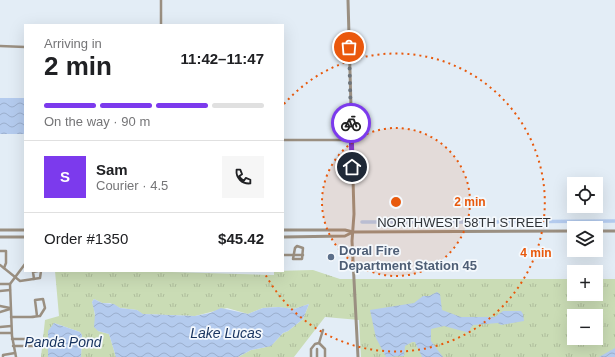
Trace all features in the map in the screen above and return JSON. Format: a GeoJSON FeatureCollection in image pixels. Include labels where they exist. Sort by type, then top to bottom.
{"type":"FeatureCollection","features":[{"type":"Feature","properties":{"kind":"street"},"geometry":{"type":"LineString","coordinates":[[161,0],[161,24]]}},
{"type":"Feature","properties":{"kind":"street"},"geometry":{"type":"LineString","coordinates":[[348,0],[353,232],[358,357]]}},
{"type":"Feature","properties":{"kind":"street"},"geometry":{"type":"LineString","coordinates":[[0,46],[24,47]]}},
{"type":"Feature","properties":{"kind":"street"},"geometry":{"type":"LineString","coordinates":[[284,140],[351,140]]}},
{"type":"Feature","properties":{"kind":"street"},"geometry":{"type":"LineString","coordinates":[[0,230],[24,230]]}},
{"type":"Feature","properties":{"kind":"street","name":"NORTHWEST 58TH STREET"},"geometry":{"type":"LineString","coordinates":[[284,230],[345,230],[353,232],[567,231]]}},
{"type":"Feature","properties":{"kind":"street"},"geometry":{"type":"LineString","coordinates":[[603,231],[615,231]]}},
{"type":"Feature","properties":{"kind":"street","name":"NORTHWEST 58TH STREET"},"geometry":{"type":"LineString","coordinates":[[284,237],[340,236],[353,232]]}},
{"type":"Feature","properties":{"kind":"street"},"geometry":{"type":"LineString","coordinates":[[0,237],[24,237]]}},
{"type":"Feature","properties":{"kind":"street"},"geometry":{"type":"LineString","coordinates":[[299,246],[303,248],[303,259],[294,259],[294,255],[295,247],[299,246]]}},
{"type":"Feature","properties":{"kind":"street"},"geometry":{"type":"LineString","coordinates":[[0,251],[6,251],[6,263],[4,268]]}},
{"type":"Feature","properties":{"kind":"street"},"geometry":{"type":"LineString","coordinates":[[284,255],[294,255]]}},
{"type":"Feature","properties":{"kind":"street"},"geometry":{"type":"LineString","coordinates":[[0,265],[20,280],[41,277],[41,272]]}},
{"type":"Feature","properties":{"kind":"street"},"geometry":{"type":"LineString","coordinates":[[16,357],[12,339],[10,284],[24,265]]}},
{"type":"Feature","properties":{"kind":"street"},"geometry":{"type":"LineString","coordinates":[[33,272],[34,279]]}},
{"type":"Feature","properties":{"kind":"street"},"geometry":{"type":"LineString","coordinates":[[0,284],[10,284]]}},
{"type":"Feature","properties":{"kind":"street"},"geometry":{"type":"LineString","coordinates":[[0,291],[10,290]]}},
{"type":"Feature","properties":{"kind":"street"},"geometry":{"type":"LineString","coordinates":[[11,317],[37,316],[42,314],[45,311],[43,299],[35,300],[37,316]]}},
{"type":"Feature","properties":{"kind":"street"},"geometry":{"type":"LineString","coordinates":[[0,306],[11,308]]}},
{"type":"Feature","properties":{"kind":"street"},"geometry":{"type":"LineString","coordinates":[[0,311],[6,311],[11,308]]}},
{"type":"Feature","properties":{"kind":"street"},"geometry":{"type":"LineString","coordinates":[[0,327],[11,326]]}},
{"type":"Feature","properties":{"kind":"street"},"geometry":{"type":"LineString","coordinates":[[311,357],[311,349],[319,342],[323,330]]}},
{"type":"Feature","properties":{"kind":"street"},"geometry":{"type":"LineString","coordinates":[[0,333],[12,332]]}},
{"type":"Feature","properties":{"kind":"street"},"geometry":{"type":"LineString","coordinates":[[12,339],[32,339],[32,346],[13,346]]}},
{"type":"Feature","properties":{"kind":"street"},"geometry":{"type":"LineString","coordinates":[[319,342],[325,348],[325,357]]}},
{"type":"Feature","properties":{"kind":"street"},"geometry":{"type":"LineString","coordinates":[[317,349],[317,357]]}},
{"type":"Feature","properties":{"kind":"street"},"geometry":{"type":"LineString","coordinates":[[3,357],[3,355],[15,353]]}},
{"type":"Feature","properties":{"kind":"green space"},"geometry":{"type":"Polygon","coordinates":[[[313,270],[340,279],[567,279],[567,301],[603,301],[603,279],[615,279],[615,357],[361,357],[359,320],[325,317],[294,357],[238,357],[251,350],[271,346],[283,333],[288,331],[303,319],[309,304],[294,309],[279,307],[263,308],[248,314],[227,308],[195,316],[142,314],[137,310],[120,308],[110,303],[102,303],[94,299],[92,302],[98,331],[109,334],[116,357],[81,357],[82,335],[80,332],[54,323],[48,336],[48,357],[41,357],[45,320],[59,316],[55,272],[172,272],[274,275],[274,272],[313,270]]]}},
{"type":"Feature","properties":{"kind":"water"},"geometry":{"type":"Polygon","coordinates":[[[0,98],[24,98],[24,134],[0,134],[0,98]]]}},
{"type":"Feature","properties":{"kind":"water"},"geometry":{"type":"Polygon","coordinates":[[[437,292],[440,294],[442,310],[461,317],[495,317],[503,311],[521,311],[524,321],[501,325],[498,323],[473,325],[470,329],[470,333],[444,326],[431,329],[431,341],[443,357],[422,357],[415,342],[412,342],[405,346],[404,356],[386,357],[376,338],[370,310],[414,303],[423,296],[429,296],[437,292]]]}},
{"type":"Feature","properties":{"kind":"water","name":"Lake Lucas"},"geometry":{"type":"Polygon","coordinates":[[[94,299],[102,303],[114,304],[120,308],[137,310],[143,314],[195,316],[210,313],[221,308],[248,314],[263,308],[279,307],[294,309],[309,304],[303,319],[288,331],[283,333],[271,346],[251,350],[238,357],[116,357],[109,334],[98,331],[94,327],[95,314],[92,302],[94,299]]]}},
{"type":"Feature","properties":{"kind":"water","name":"Panda Pond"},"geometry":{"type":"Polygon","coordinates":[[[54,323],[80,332],[82,335],[81,357],[48,357],[48,331],[54,323]]]}},
{"type":"Feature","properties":{"kind":"water"},"geometry":{"type":"Polygon","coordinates":[[[615,348],[615,357],[599,357],[615,348]]]}},
{"type":"Feature","properties":{"kind":"waterway"},"geometry":{"type":"LineString","coordinates":[[489,222],[615,221]]}},
{"type":"Feature","properties":{"kind":"waterway"},"geometry":{"type":"LineString","coordinates":[[362,222],[480,222]]}},
{"type":"Feature","properties":{"kind":"way so far"},"geometry":{"type":"LineString","coordinates":[[349,47],[351,123]]}},
{"type":"Feature","properties":{"kind":"place","name":"Doral Fire Department Station 45"},"geometry":{"type":"Point","coordinates":[331,257]}},
{"type":"Feature","properties":{"kind":"route"},"geometry":{"type":"LineString","coordinates":[[351,123],[352,167]]}}]}
